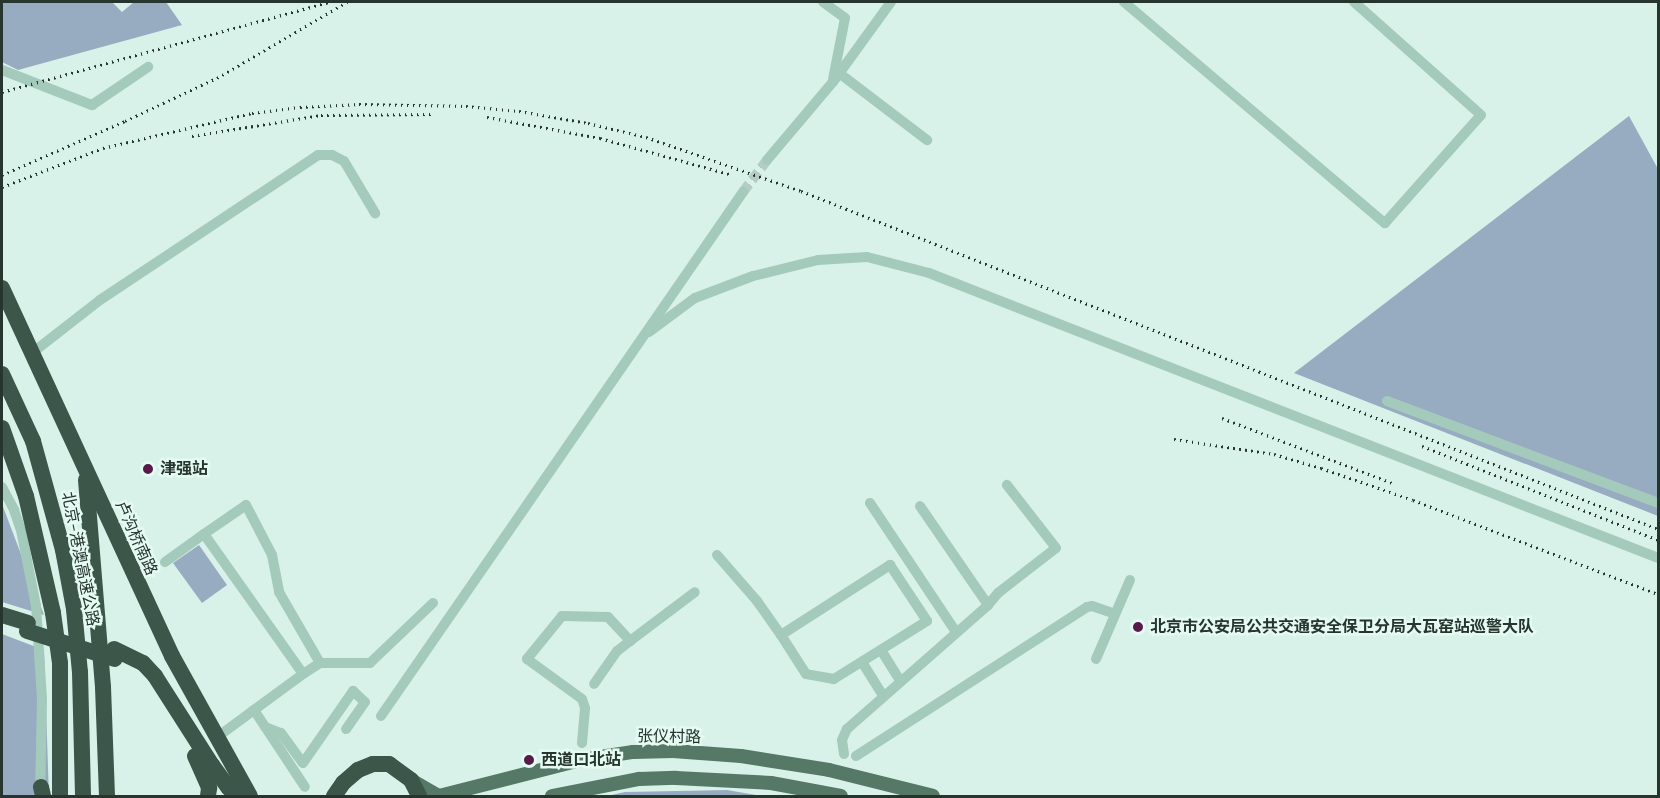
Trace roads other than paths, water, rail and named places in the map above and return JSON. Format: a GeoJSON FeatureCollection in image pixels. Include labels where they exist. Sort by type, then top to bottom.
{"type":"FeatureCollection","features":[{"type":"Feature","properties":{"kind":"highway","name":"卢沟桥南路"},"geometry":{"type":"LineString","coordinates":[[2,288],[167,645],[216,738],[250,796]]}},
{"type":"Feature","properties":{"kind":"highway","name":"北京-港澳高速公路"},"geometry":{"type":"LineString","coordinates":[[2,374],[33,441],[49,492],[65,560],[74,609],[81,672],[83,796]]}},
{"type":"Feature","properties":{"kind":"highway"},"geometry":{"type":"LineString","coordinates":[[2,428],[26,496],[53,613],[60,663],[60,796]]}},
{"type":"Feature","properties":{"kind":"highway"},"geometry":{"type":"LineString","coordinates":[[85,466],[106,742],[106,796]]}},
{"type":"Feature","properties":{"kind":"highway"},"geometry":{"type":"LineString","coordinates":[[2,615],[27,627]]}},
{"type":"Feature","properties":{"kind":"highway"},"geometry":{"type":"LineString","coordinates":[[2,623],[27,627],[143,663],[228,788],[240,796]]}},
{"type":"Feature","properties":{"kind":"highway"},"geometry":{"type":"LineString","coordinates":[[114,654],[150,683],[203,771],[209,788],[208,796]]}},
{"type":"Feature","properties":{"kind":"highway"},"geometry":{"type":"LineString","coordinates":[[106,742],[115,796]]}},
{"type":"Feature","properties":{"kind":"highway"},"geometry":{"type":"LineString","coordinates":[[334,796],[343,783],[358,770],[373,764],[389,764],[411,780],[418,796]]}},
{"type":"Feature","properties":{"kind":"highway"},"geometry":{"type":"LineString","coordinates":[[203,771],[228,796]]}},
{"type":"Feature","properties":{"kind":"main road","name":"张仪村路"},"geometry":{"type":"LineString","coordinates":[[411,780],[439,796],[580,760],[633,752],[673,751],[741,756],[829,770],[933,796]]}},
{"type":"Feature","properties":{"kind":"main road"},"geometry":{"type":"LineString","coordinates":[[552,796],[639,779],[676,778],[771,783],[841,796]]}},
{"type":"Feature","properties":{"kind":"street"},"geometry":{"type":"LineString","coordinates":[[823,2],[845,18],[836,77]]}},
{"type":"Feature","properties":{"kind":"street"},"geometry":{"type":"LineString","coordinates":[[767,160],[836,77],[891,2]]}},
{"type":"Feature","properties":{"kind":"street"},"geometry":{"type":"LineString","coordinates":[[1131,4],[1385,223],[1481,115],[1354,2]]}},
{"type":"Feature","properties":{"kind":"street"},"geometry":{"type":"LineString","coordinates":[[2,70],[92,105],[148,67]]}},
{"type":"Feature","properties":{"kind":"street"},"geometry":{"type":"LineString","coordinates":[[836,77],[927,140]]}},
{"type":"Feature","properties":{"kind":"street"},"geometry":{"type":"LineString","coordinates":[[32,353],[100,300],[318,155],[332,155],[344,161],[375,213]]}},
{"type":"Feature","properties":{"kind":"street"},"geometry":{"type":"LineString","coordinates":[[381,716],[649,332],[743,192]]}},
{"type":"Feature","properties":{"kind":"street"},"geometry":{"type":"LineString","coordinates":[[649,332],[695,298],[753,276],[818,260],[867,256],[928,273],[1659,558]]}},
{"type":"Feature","properties":{"kind":"street"},"geometry":{"type":"LineString","coordinates":[[1387,401],[1659,503]]}},
{"type":"Feature","properties":{"kind":"street"},"geometry":{"type":"LineString","coordinates":[[844,753],[842,740],[847,729],[988,605],[998,593],[1056,548],[1007,485]]}},
{"type":"Feature","properties":{"kind":"street"},"geometry":{"type":"LineString","coordinates":[[2,487],[21,530],[36,606],[42,700],[41,793]]}},
{"type":"Feature","properties":{"kind":"street"},"geometry":{"type":"LineString","coordinates":[[870,503],[956,632]]}},
{"type":"Feature","properties":{"kind":"street"},"geometry":{"type":"LineString","coordinates":[[165,562],[246,505],[272,555],[279,592],[320,663]]}},
{"type":"Feature","properties":{"kind":"street"},"geometry":{"type":"LineString","coordinates":[[920,506],[988,605]]}},
{"type":"Feature","properties":{"kind":"street"},"geometry":{"type":"LineString","coordinates":[[204,534],[303,674]]}},
{"type":"Feature","properties":{"kind":"street"},"geometry":{"type":"LineString","coordinates":[[717,555],[757,601],[806,674],[834,679],[927,621],[890,565],[781,635]]}},
{"type":"Feature","properties":{"kind":"street"},"geometry":{"type":"LineString","coordinates":[[1096,659],[1130,580]]}},
{"type":"Feature","properties":{"kind":"street"},"geometry":{"type":"LineString","coordinates":[[594,684],[617,651],[695,592]]}},
{"type":"Feature","properties":{"kind":"street"},"geometry":{"type":"LineString","coordinates":[[216,738],[320,663],[370,663],[433,603]]}},
{"type":"Feature","properties":{"kind":"street"},"geometry":{"type":"LineString","coordinates":[[856,756],[1087,607],[1092,606],[1115,614]]}},
{"type":"Feature","properties":{"kind":"street"},"geometry":{"type":"LineString","coordinates":[[582,743],[585,708],[582,699],[527,659],[562,616],[608,617],[630,641]]}},
{"type":"Feature","properties":{"kind":"street"},"geometry":{"type":"LineString","coordinates":[[881,650],[900,681]]}},
{"type":"Feature","properties":{"kind":"street"},"geometry":{"type":"LineString","coordinates":[[862,662],[883,695]]}},
{"type":"Feature","properties":{"kind":"street"},"geometry":{"type":"LineString","coordinates":[[265,727],[281,733],[303,763],[353,691],[365,702],[346,729]]}},
{"type":"Feature","properties":{"kind":"street"},"geometry":{"type":"LineString","coordinates":[[254,710],[305,787]]}},
{"type":"Feature","properties":{"kind":"tunnel"},"geometry":{"type":"LineString","coordinates":[[743,192],[767,160]]}},
{"type":"Feature","properties":{"kind":"railway"},"geometry":{"type":"LineString","coordinates":[[2,92],[329,2]]}},
{"type":"Feature","properties":{"kind":"railway"},"geometry":{"type":"LineString","coordinates":[[2,175],[217,78],[347,2]]}},
{"type":"Feature","properties":{"kind":"railway"},"geometry":{"type":"LineString","coordinates":[[2,187],[103,148],[252,113],[300,107],[359,104],[466,106],[519,111],[588,123],[646,137],[801,191],[1658,529]]}},
{"type":"Feature","properties":{"kind":"railway"},"geometry":{"type":"LineString","coordinates":[[192,136],[321,115],[433,114]]}},
{"type":"Feature","properties":{"kind":"railway"},"geometry":{"type":"LineString","coordinates":[[487,117],[600,138],[729,174]]}},
{"type":"Feature","properties":{"kind":"railway"},"geometry":{"type":"LineString","coordinates":[[1222,418],[1392,483]]}},
{"type":"Feature","properties":{"kind":"railway"},"geometry":{"type":"LineString","coordinates":[[1174,439],[1274,454],[1321,468],[1413,500],[1658,594]]}},
{"type":"Feature","properties":{"kind":"railway"},"geometry":{"type":"LineString","coordinates":[[1422,446],[1658,540]]}},
{"type":"Feature","properties":{"kind":"place","name":"津强站"},"geometry":{"type":"Point","coordinates":[148,469]}},
{"type":"Feature","properties":{"kind":"place","name":"北京市公安局公共交通安全保卫分局大瓦窑站巡警大队"},"geometry":{"type":"Point","coordinates":[1138,627]}},
{"type":"Feature","properties":{"kind":"place","name":"西道口北站"},"geometry":{"type":"Point","coordinates":[529,760]}}]}
